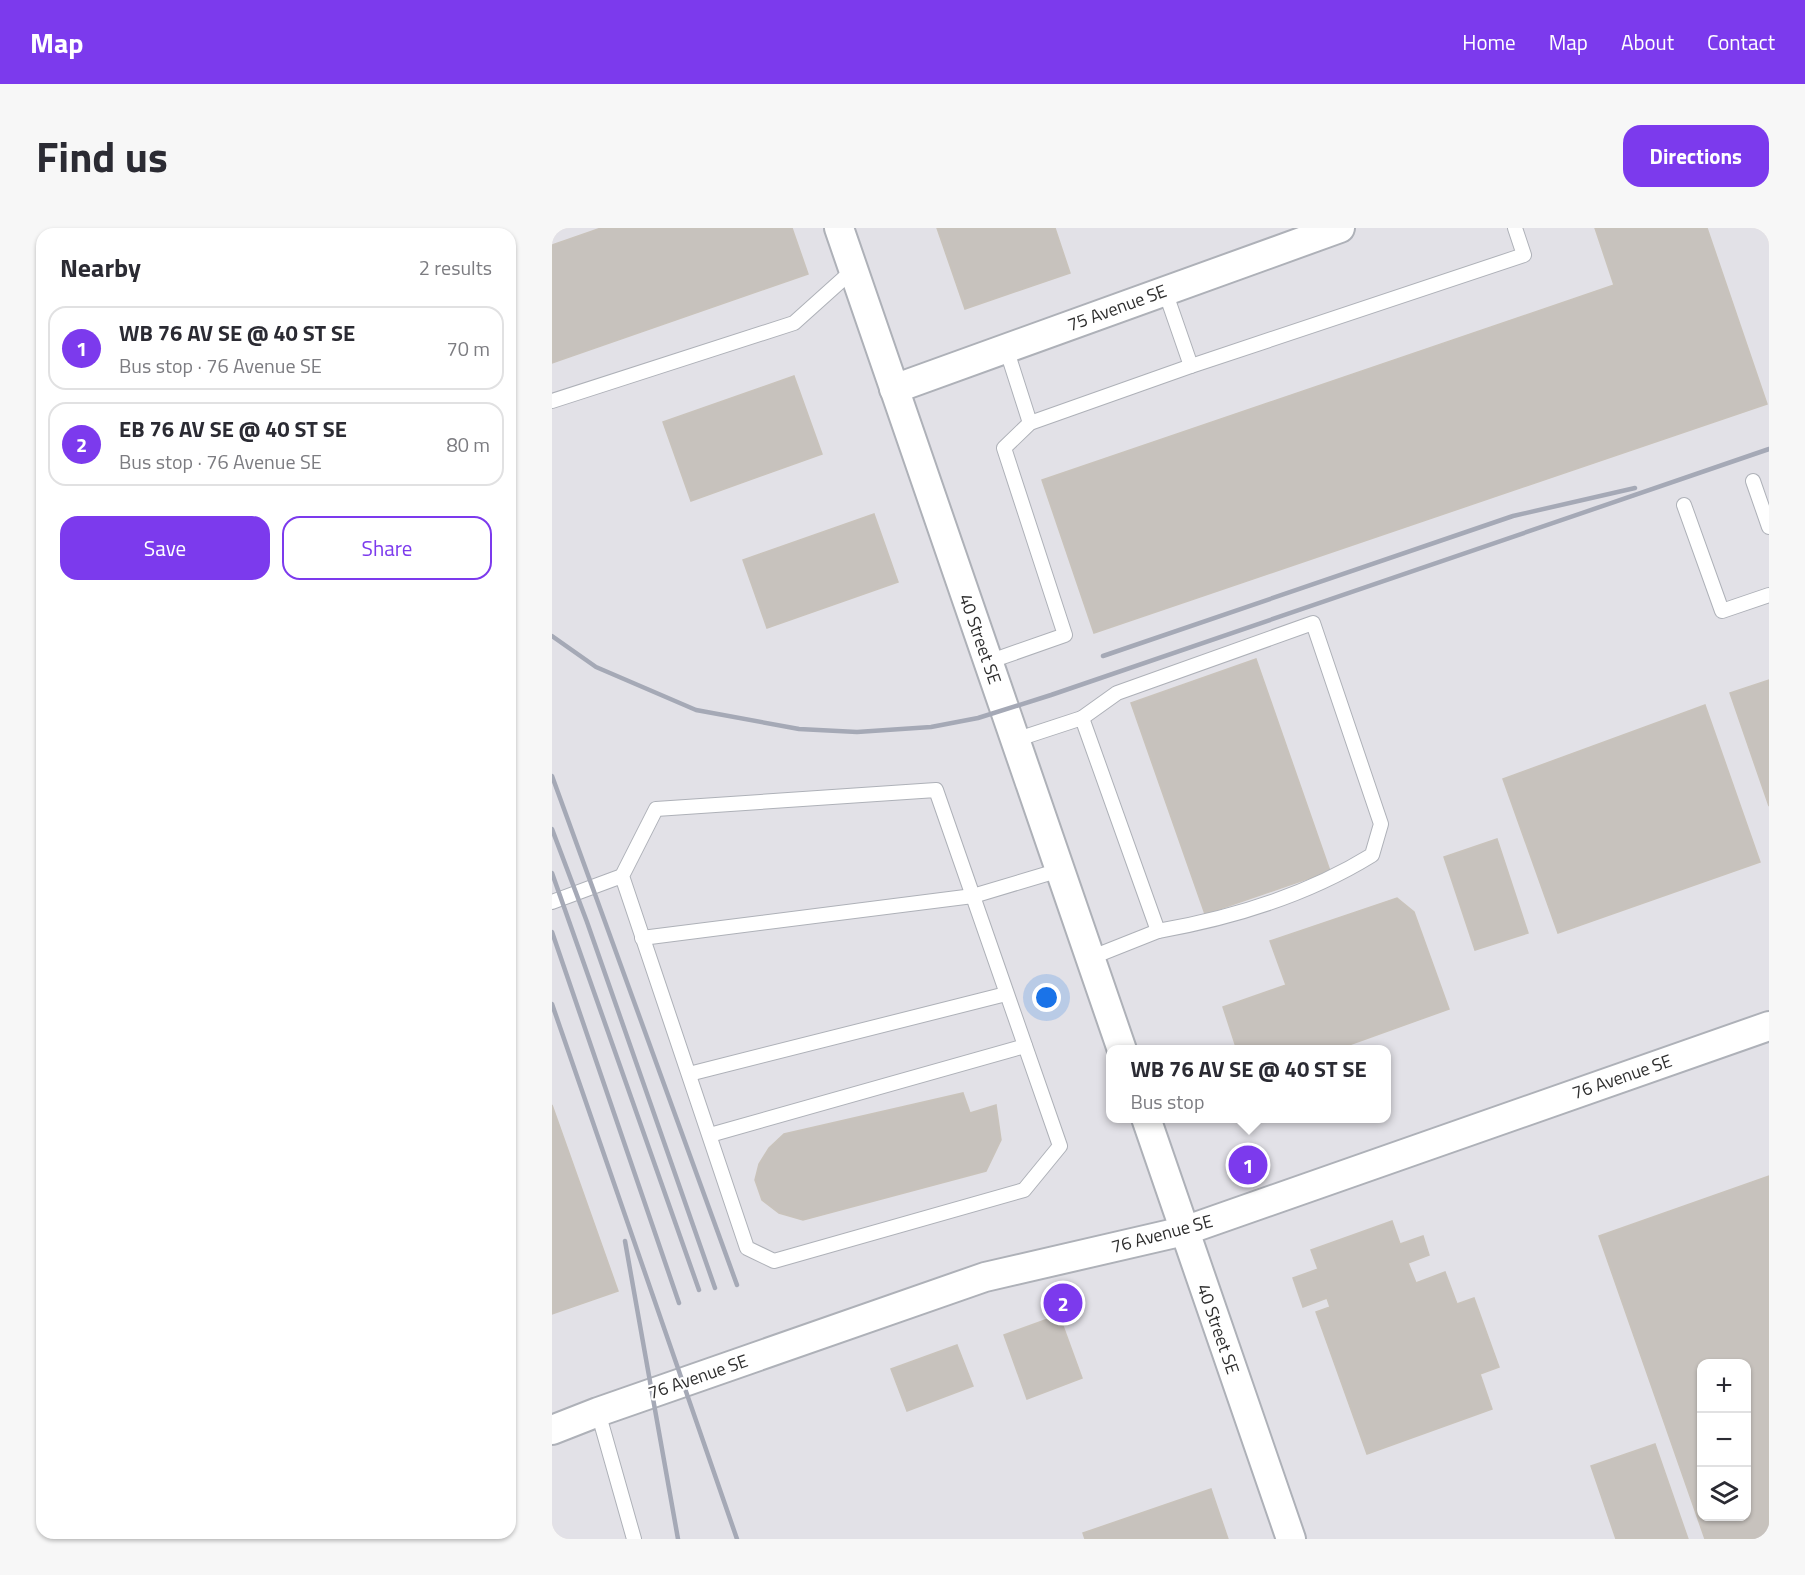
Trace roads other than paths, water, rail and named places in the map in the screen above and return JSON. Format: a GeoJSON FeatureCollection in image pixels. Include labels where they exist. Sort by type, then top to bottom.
{"type":"FeatureCollection","features":[{"type":"Feature","properties":{"kind":"street","name":"40 Street SE"},"geometry":{"type":"LineString","coordinates":[[838,228],[1120,1045]]}},
{"type":"Feature","properties":{"kind":"street","name":"75 Avenue SE"},"geometry":{"type":"LineString","coordinates":[[894,389],[1340,228]]}},
{"type":"Feature","properties":{"kind":"street","name":"76 Avenue SE"},"geometry":{"type":"LineString","coordinates":[[552,1430],[985,1278],[1184,1231],[1769,1026]]}},
{"type":"Feature","properties":{"kind":"street","name":"40 Street SE"},"geometry":{"type":"LineString","coordinates":[[1147,1123],[1291,1539]]}},
{"type":"Feature","properties":{"kind":"lane"},"geometry":{"type":"LineString","coordinates":[[988,662],[1065,635],[1004,448],[1030,423],[1191,366],[1524,255],[1515,228]]}},
{"type":"Feature","properties":{"kind":"lane"},"geometry":{"type":"LineString","coordinates":[[552,401],[794,323],[853,270]]}},
{"type":"Feature","properties":{"kind":"lane"},"geometry":{"type":"LineString","coordinates":[[1165,291],[1191,366]]}},
{"type":"Feature","properties":{"kind":"lane"},"geometry":{"type":"LineString","coordinates":[[1006,348],[1030,423]]}},
{"type":"Feature","properties":{"kind":"lane"},"geometry":{"type":"LineString","coordinates":[[1753,481],[1769,527]]}},
{"type":"Feature","properties":{"kind":"lane"},"geometry":{"type":"LineString","coordinates":[[1684,505],[1722,611],[1769,595]]}},
{"type":"Feature","properties":{"kind":"lane"},"geometry":{"type":"LineString","coordinates":[[1015,740],[1082,718],[1117,693],[1313,622],[1381,824],[1372,855],[1334,878],[1205,923],[1158,931],[1090,958]]}},
{"type":"Feature","properties":{"kind":"lane"},"geometry":{"type":"LineString","coordinates":[[1082,718],[1158,931]]}},
{"type":"Feature","properties":{"kind":"lane"},"geometry":{"type":"LineString","coordinates":[[552,902],[622,876],[656,809],[936,790],[1060,1146],[1024,1190],[774,1262],[747,1248],[622,876]]}},
{"type":"Feature","properties":{"kind":"lane"},"geometry":{"type":"LineString","coordinates":[[642,938],[973,896],[1060,870]]}},
{"type":"Feature","properties":{"kind":"lane"},"geometry":{"type":"LineString","coordinates":[[688,1074],[1006,994]]}},
{"type":"Feature","properties":{"kind":"lane"},"geometry":{"type":"LineString","coordinates":[[710,1135],[1025,1046]]}},
{"type":"Feature","properties":{"kind":"lane"},"geometry":{"type":"LineString","coordinates":[[598,1412],[634,1539]]}},
{"type":"Feature","properties":{"kind":"railway"},"geometry":{"type":"LineString","coordinates":[[552,636],[596,667],[696,710],[799,729],[857,732],[931,727],[978,718],[1051,695],[1769,449]]}},
{"type":"Feature","properties":{"kind":"railway"},"geometry":{"type":"LineString","coordinates":[[1103,656],[1513,516],[1635,488]]}},
{"type":"Feature","properties":{"kind":"railway"},"geometry":{"type":"LineString","coordinates":[[552,776],[737,1285]]}},
{"type":"Feature","properties":{"kind":"railway"},"geometry":{"type":"LineString","coordinates":[[552,829],[587,922],[715,1288]]}},
{"type":"Feature","properties":{"kind":"railway"},"geometry":{"type":"LineString","coordinates":[[552,873],[699,1290]]}},
{"type":"Feature","properties":{"kind":"railway"},"geometry":{"type":"LineString","coordinates":[[552,932],[679,1303]]}},
{"type":"Feature","properties":{"kind":"railway"},"geometry":{"type":"LineString","coordinates":[[552,1004],[737,1539]]}},
{"type":"Feature","properties":{"kind":"railway"},"geometry":{"type":"LineString","coordinates":[[625,1241],[678,1539]]}},
{"type":"Feature","properties":{"kind":"place","name":"WB 76 AV SE @ 40 ST SE"},"geometry":{"type":"Point","coordinates":[1248,1165]}},
{"type":"Feature","properties":{"kind":"place","name":"EB 76 AV SE @ 40 ST SE"},"geometry":{"type":"Point","coordinates":[1063,1303]}}]}
